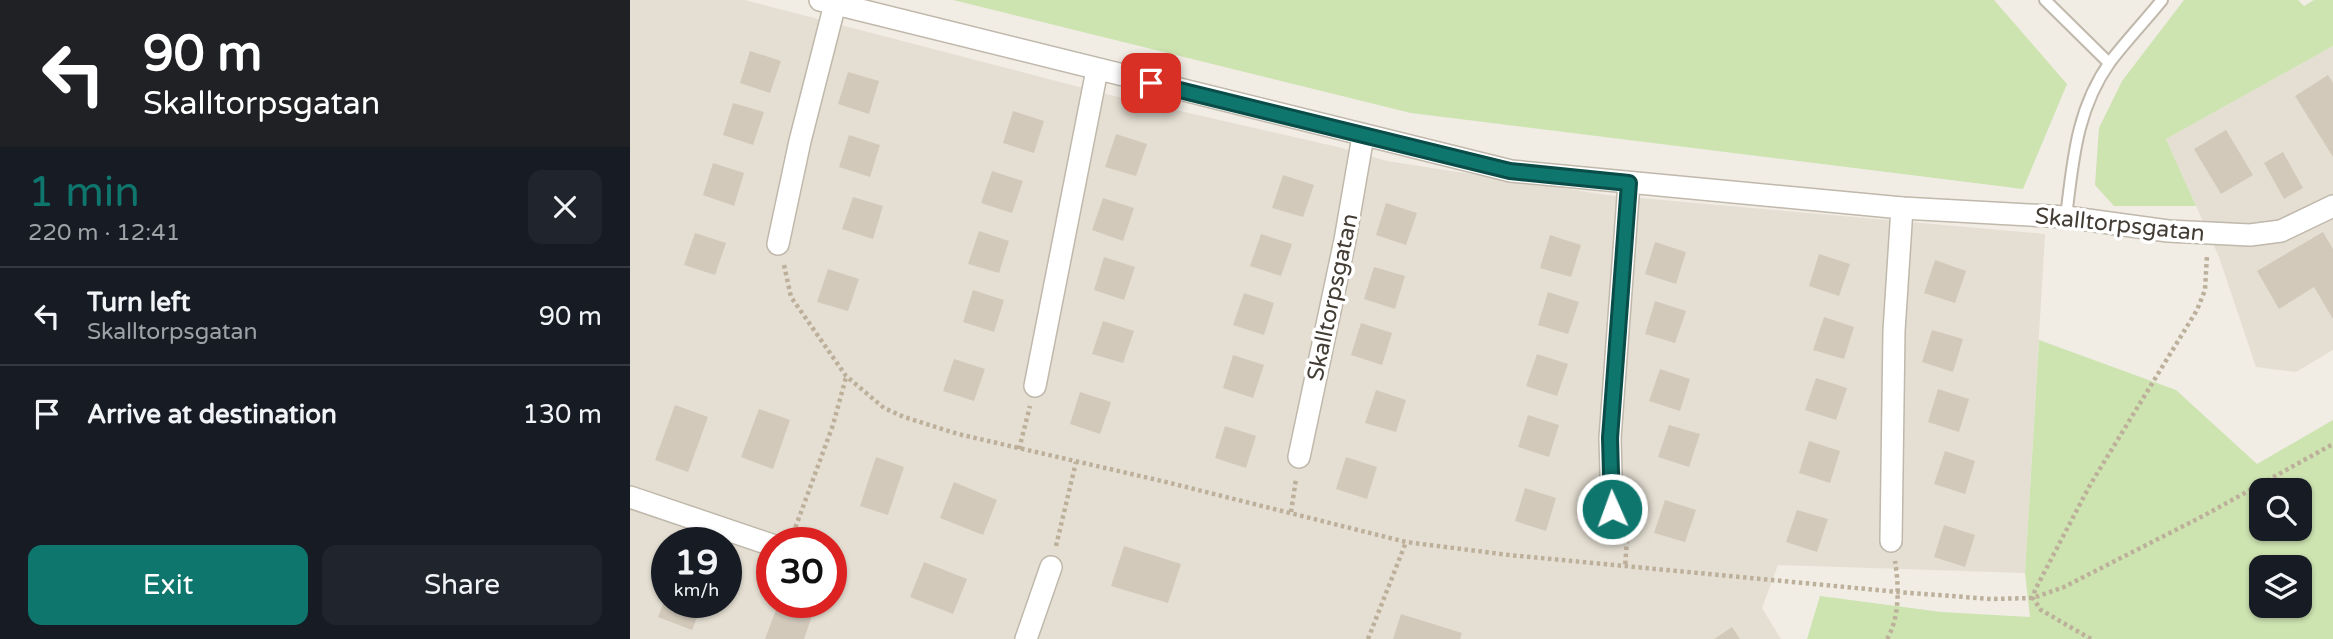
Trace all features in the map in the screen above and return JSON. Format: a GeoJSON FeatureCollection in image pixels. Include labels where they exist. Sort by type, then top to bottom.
{"type":"FeatureCollection","features":[{"type":"Feature","properties":{"kind":"street","name":"Skalltorpsgatan"},"geometry":{"type":"LineString","coordinates":[[778,244],[828,2],[1510,171],[1902,208],[2066,217],[2168,231],[2250,235],[2281,231],[2333,206]]}},
{"type":"Feature","properties":{"kind":"street"},"geometry":{"type":"LineString","coordinates":[[1035,386],[1097,70]]}},
{"type":"Feature","properties":{"kind":"street","name":"Skalltorpsgatan"},"geometry":{"type":"LineString","coordinates":[[1299,457],[1346,240],[1363,136]]}},
{"type":"Feature","properties":{"kind":"street"},"geometry":{"type":"LineString","coordinates":[[1612,509],[1610,438],[1629,183]]}},
{"type":"Feature","properties":{"kind":"street"},"geometry":{"type":"LineString","coordinates":[[1891,541],[1894,331],[1902,208]]}},
{"type":"Feature","properties":{"kind":"street"},"geometry":{"type":"LineString","coordinates":[[630,497],[756,540]]}},
{"type":"Feature","properties":{"kind":"street"},"geometry":{"type":"LineString","coordinates":[[1026,639],[1051,567]]}},
{"type":"Feature","properties":{"kind":"lane"},"geometry":{"type":"LineString","coordinates":[[2066,217],[2075,141],[2085,107],[2109,64],[2162,0]]}},
{"type":"Feature","properties":{"kind":"lane"},"geometry":{"type":"LineString","coordinates":[[2050,2],[2109,64]]}},
{"type":"Feature","properties":{"kind":"path"},"geometry":{"type":"LineString","coordinates":[[2091,639],[2041,610],[2034,598],[2035,590],[2090,485],[2197,310],[2205,289],[2208,266],[2206,233]]}},
{"type":"Feature","properties":{"kind":"path"},"geometry":{"type":"LineString","coordinates":[[778,244],[791,297],[846,376],[884,408],[958,434],[1291,512],[1406,542],[1625,567],[1898,592],[1991,599],[2034,598],[2064,587],[2205,515],[2333,444]]}},
{"type":"Feature","properties":{"kind":"path"},"geometry":{"type":"LineString","coordinates":[[796,527],[833,425],[846,376]]}},
{"type":"Feature","properties":{"kind":"path"},"geometry":{"type":"LineString","coordinates":[[1018,449],[1035,386]]}},
{"type":"Feature","properties":{"kind":"path"},"geometry":{"type":"LineString","coordinates":[[1291,512],[1299,457]]}},
{"type":"Feature","properties":{"kind":"path"},"geometry":{"type":"LineString","coordinates":[[1051,567],[1076,462]]}},
{"type":"Feature","properties":{"kind":"path"},"geometry":{"type":"LineString","coordinates":[[1612,509],[1627,540],[1625,567]]}},
{"type":"Feature","properties":{"kind":"path"},"geometry":{"type":"LineString","coordinates":[[1887,639],[1891,632],[1898,592],[1891,541]]}},
{"type":"Feature","properties":{"kind":"path"},"geometry":{"type":"LineString","coordinates":[[1368,639],[1406,542]]}},
{"type":"Feature","properties":{"kind":"shaded area"},"geometry":{"type":"Polygon","coordinates":[[[630,0],[745,0],[1110,95],[1338,147],[1387,161],[1607,195],[2045,234],[2025,573],[1778,565],[1762,608],[1781,639],[630,639],[630,0]]]}},
{"type":"Feature","properties":{"kind":"shaded area"},"geometry":{"type":"Polygon","coordinates":[[[2333,46],[2333,350],[2296,372],[2256,367],[2219,257],[2166,139],[2333,46]]]}},
{"type":"Feature","properties":{"kind":"green space"},"geometry":{"type":"Polygon","coordinates":[[[953,0],[1994,0],[2067,84],[2023,189],[1411,113],[953,0]]]}},
{"type":"Feature","properties":{"kind":"green space"},"geometry":{"type":"Polygon","coordinates":[[[2184,0],[2298,0],[2304,6],[2314,0],[2333,0],[2333,46],[2166,139],[2196,206],[2114,206],[2095,185],[2099,128],[2122,81],[2184,0]]]}},
{"type":"Feature","properties":{"kind":"green space"},"geometry":{"type":"Polygon","coordinates":[[[2039,340],[2176,390],[2257,464],[2333,420],[2333,639],[1807,639],[1820,596],[1941,612],[2030,617],[2025,573],[2039,340]]]}},
{"type":"Feature","properties":{"kind":"building"},"geometry":{"type":"Polygon","coordinates":[[[750,51],[781,61],[770,93],[740,83],[750,51]]]}},
{"type":"Feature","properties":{"kind":"building"},"geometry":{"type":"Polygon","coordinates":[[[848,72],[879,81],[869,114],[838,104],[848,72]]]}},
{"type":"Feature","properties":{"kind":"building"},"geometry":{"type":"Polygon","coordinates":[[[2328,75],[2333,83],[2333,157],[2295,96],[2328,75]]]}},
{"type":"Feature","properties":{"kind":"building"},"geometry":{"type":"Polygon","coordinates":[[[733,103],[764,112],[753,145],[723,135],[733,103]]]}},
{"type":"Feature","properties":{"kind":"building"},"geometry":{"type":"Polygon","coordinates":[[[1013,111],[1044,121],[1034,153],[1003,143],[1013,111]]]}},
{"type":"Feature","properties":{"kind":"building"},"geometry":{"type":"Polygon","coordinates":[[[2226,130],[2253,175],[2221,194],[2194,149],[2226,130]]]}},
{"type":"Feature","properties":{"kind":"building"},"geometry":{"type":"Polygon","coordinates":[[[1116,134],[1147,144],[1136,176],[1105,167],[1116,134]]]}},
{"type":"Feature","properties":{"kind":"building"},"geometry":{"type":"Polygon","coordinates":[[[849,135],[880,145],[870,177],[839,167],[849,135]]]}},
{"type":"Feature","properties":{"kind":"building"},"geometry":{"type":"Polygon","coordinates":[[[2283,152],[2303,188],[2284,199],[2264,163],[2283,152]]]}},
{"type":"Feature","properties":{"kind":"building"},"geometry":{"type":"Polygon","coordinates":[[[713,163],[744,173],[734,206],[703,195],[713,163]]]}},
{"type":"Feature","properties":{"kind":"building"},"geometry":{"type":"Polygon","coordinates":[[[992,171],[1023,181],[1012,213],[981,203],[992,171]]]}},
{"type":"Feature","properties":{"kind":"building"},"geometry":{"type":"Polygon","coordinates":[[[1283,175],[1314,185],[1303,217],[1272,208],[1283,175]]]}},
{"type":"Feature","properties":{"kind":"building"},"geometry":{"type":"Polygon","coordinates":[[[853,197],[883,206],[873,239],[842,229],[853,197]]]}},
{"type":"Feature","properties":{"kind":"building"},"geometry":{"type":"Polygon","coordinates":[[[1103,198],[1134,208],[1123,241],[1092,230],[1103,198]]]}},
{"type":"Feature","properties":{"kind":"building"},"geometry":{"type":"Polygon","coordinates":[[[1386,203],[1417,213],[1406,245],[1376,235],[1386,203]]]}},
{"type":"Feature","properties":{"kind":"building"},"geometry":{"type":"Polygon","coordinates":[[[979,231],[1009,241],[999,273],[968,264],[979,231]]]}},
{"type":"Feature","properties":{"kind":"building"},"geometry":{"type":"Polygon","coordinates":[[[2323,232],[2333,249],[2333,319],[2314,287],[2279,309],[2257,271],[2323,232]]]}},
{"type":"Feature","properties":{"kind":"building"},"geometry":{"type":"Polygon","coordinates":[[[695,233],[726,243],[715,275],[684,265],[695,233]]]}},
{"type":"Feature","properties":{"kind":"building"},"geometry":{"type":"Polygon","coordinates":[[[1261,234],[1292,244],[1281,276],[1250,266],[1261,234]]]}},
{"type":"Feature","properties":{"kind":"building"},"geometry":{"type":"Polygon","coordinates":[[[1550,235],[1581,245],[1571,277],[1540,268],[1550,235]]]}},
{"type":"Feature","properties":{"kind":"building"},"geometry":{"type":"Polygon","coordinates":[[[1655,242],[1686,252],[1676,284],[1645,274],[1655,242]]]}},
{"type":"Feature","properties":{"kind":"building"},"geometry":{"type":"Polygon","coordinates":[[[1819,254],[1850,264],[1839,296],[1809,286],[1819,254]]]}},
{"type":"Feature","properties":{"kind":"building"},"geometry":{"type":"Polygon","coordinates":[[[1104,257],[1135,267],[1124,300],[1094,290],[1104,257]]]}},
{"type":"Feature","properties":{"kind":"building"},"geometry":{"type":"Polygon","coordinates":[[[1935,260],[1966,271],[1955,303],[1924,293],[1935,260]]]}},
{"type":"Feature","properties":{"kind":"building"},"geometry":{"type":"Polygon","coordinates":[[[1374,267],[1405,276],[1395,309],[1364,299],[1374,267]]]}},
{"type":"Feature","properties":{"kind":"building"},"geometry":{"type":"Polygon","coordinates":[[[828,269],[859,279],[848,311],[817,302],[828,269]]]}},
{"type":"Feature","properties":{"kind":"building"},"geometry":{"type":"Polygon","coordinates":[[[973,290],[1004,300],[994,332],[963,322],[973,290]]]}},
{"type":"Feature","properties":{"kind":"building"},"geometry":{"type":"Polygon","coordinates":[[[1548,292],[1579,302],[1568,334],[1538,325],[1548,292]]]}},
{"type":"Feature","properties":{"kind":"building"},"geometry":{"type":"Polygon","coordinates":[[[1244,293],[1274,303],[1264,335],[1233,325],[1244,293]]]}},
{"type":"Feature","properties":{"kind":"building"},"geometry":{"type":"Polygon","coordinates":[[[1655,301],[1686,311],[1675,343],[1645,334],[1655,301]]]}},
{"type":"Feature","properties":{"kind":"building"},"geometry":{"type":"Polygon","coordinates":[[[1824,317],[1854,327],[1844,359],[1813,350],[1824,317]]]}},
{"type":"Feature","properties":{"kind":"building"},"geometry":{"type":"Polygon","coordinates":[[[1103,321],[1134,331],[1123,363],[1092,354],[1103,321]]]}},
{"type":"Feature","properties":{"kind":"building"},"geometry":{"type":"Polygon","coordinates":[[[1361,323],[1392,333],[1382,365],[1351,355],[1361,323]]]}},
{"type":"Feature","properties":{"kind":"building"},"geometry":{"type":"Polygon","coordinates":[[[1932,330],[1963,339],[1953,372],[1922,362],[1932,330]]]}},
{"type":"Feature","properties":{"kind":"building"},"geometry":{"type":"Polygon","coordinates":[[[1537,354],[1568,364],[1557,396],[1526,386],[1537,354]]]}},
{"type":"Feature","properties":{"kind":"building"},"geometry":{"type":"Polygon","coordinates":[[[1233,355],[1264,365],[1253,398],[1223,388],[1233,355]]]}},
{"type":"Feature","properties":{"kind":"building"},"geometry":{"type":"Polygon","coordinates":[[[954,359],[985,369],[974,401],[943,391],[954,359]]]}},
{"type":"Feature","properties":{"kind":"building"},"geometry":{"type":"Polygon","coordinates":[[[1660,369],[1690,379],[1680,411],[1649,401],[1660,369]]]}},
{"type":"Feature","properties":{"kind":"building"},"geometry":{"type":"Polygon","coordinates":[[[1816,378],[1847,388],[1836,420],[1805,410],[1816,378]]]}},
{"type":"Feature","properties":{"kind":"building"},"geometry":{"type":"Polygon","coordinates":[[[1938,389],[1969,399],[1959,432],[1928,422],[1938,389]]]}},
{"type":"Feature","properties":{"kind":"building"},"geometry":{"type":"Polygon","coordinates":[[[1376,390],[1406,400],[1396,432],[1365,423],[1376,390]]]}},
{"type":"Feature","properties":{"kind":"building"},"geometry":{"type":"Polygon","coordinates":[[[1080,392],[1111,402],[1100,434],[1070,424],[1080,392]]]}},
{"type":"Feature","properties":{"kind":"building"},"geometry":{"type":"Polygon","coordinates":[[[675,405],[708,417],[688,472],[655,460],[675,405]]]}},
{"type":"Feature","properties":{"kind":"building"},"geometry":{"type":"Polygon","coordinates":[[[759,409],[790,420],[773,469],[741,457],[759,409]]]}},
{"type":"Feature","properties":{"kind":"building"},"geometry":{"type":"Polygon","coordinates":[[[1528,415],[1559,425],[1549,457],[1518,447],[1528,415]]]}},
{"type":"Feature","properties":{"kind":"building"},"geometry":{"type":"Polygon","coordinates":[[[1669,425],[1700,434],[1689,467],[1658,457],[1669,425]]]}},
{"type":"Feature","properties":{"kind":"building"},"geometry":{"type":"Polygon","coordinates":[[[1225,426],[1256,436],[1246,468],[1215,458],[1225,426]]]}},
{"type":"Feature","properties":{"kind":"building"},"geometry":{"type":"Polygon","coordinates":[[[1809,441],[1840,451],[1830,483],[1799,473],[1809,441]]]}},
{"type":"Feature","properties":{"kind":"building"},"geometry":{"type":"Polygon","coordinates":[[[1945,451],[1975,461],[1965,494],[1934,484],[1945,451]]]}},
{"type":"Feature","properties":{"kind":"building"},"geometry":{"type":"Polygon","coordinates":[[[876,457],[904,467],[888,515],[860,506],[876,457]]]}},
{"type":"Feature","properties":{"kind":"building"},"geometry":{"type":"Polygon","coordinates":[[[1346,457],[1377,467],[1367,499],[1336,489],[1346,457]]]}},
{"type":"Feature","properties":{"kind":"building"},"geometry":{"type":"Polygon","coordinates":[[[954,482],[997,500],[983,535],[940,518],[954,482]]]}},
{"type":"Feature","properties":{"kind":"building"},"geometry":{"type":"Polygon","coordinates":[[[1525,488],[1556,498],[1546,531],[1515,521],[1525,488]]]}},
{"type":"Feature","properties":{"kind":"building"},"geometry":{"type":"Polygon","coordinates":[[[1665,500],[1696,510],[1685,542],[1654,533],[1665,500]]]}},
{"type":"Feature","properties":{"kind":"building"},"geometry":{"type":"Polygon","coordinates":[[[1797,510],[1828,519],[1817,552],[1786,542],[1797,510]]]}},
{"type":"Feature","properties":{"kind":"building"},"geometry":{"type":"Polygon","coordinates":[[[1944,525],[1975,535],[1965,567],[1934,557],[1944,525]]]}},
{"type":"Feature","properties":{"kind":"building"},"geometry":{"type":"Polygon","coordinates":[[[1124,546],[1181,564],[1168,603],[1111,586],[1124,546]]]}},
{"type":"Feature","properties":{"kind":"building"},"geometry":{"type":"Polygon","coordinates":[[[924,562],[967,579],[953,614],[910,597],[924,562]]]}},
{"type":"Feature","properties":{"kind":"building"},"geometry":{"type":"Polygon","coordinates":[[[1401,614],[1462,633],[1460,639],[1393,639],[1401,614]]]}},
{"type":"Feature","properties":{"kind":"building"},"geometry":{"type":"Polygon","coordinates":[[[661,618],[697,618],[692,630],[661,618]]]}},
{"type":"Feature","properties":{"kind":"building"},"geometry":{"type":"Polygon","coordinates":[[[773,618],[811,618],[804,639],[765,639],[773,618]]]}},
{"type":"Feature","properties":{"kind":"building"},"geometry":{"type":"Polygon","coordinates":[[[1732,627],[1740,639],[1714,639],[1732,627]]]}},
{"type":"Feature","properties":{"kind":"route"},"geometry":{"type":"LineString","coordinates":[[1151,83],[1510,171],[1629,183],[1610,438],[1612,509]]}}]}
